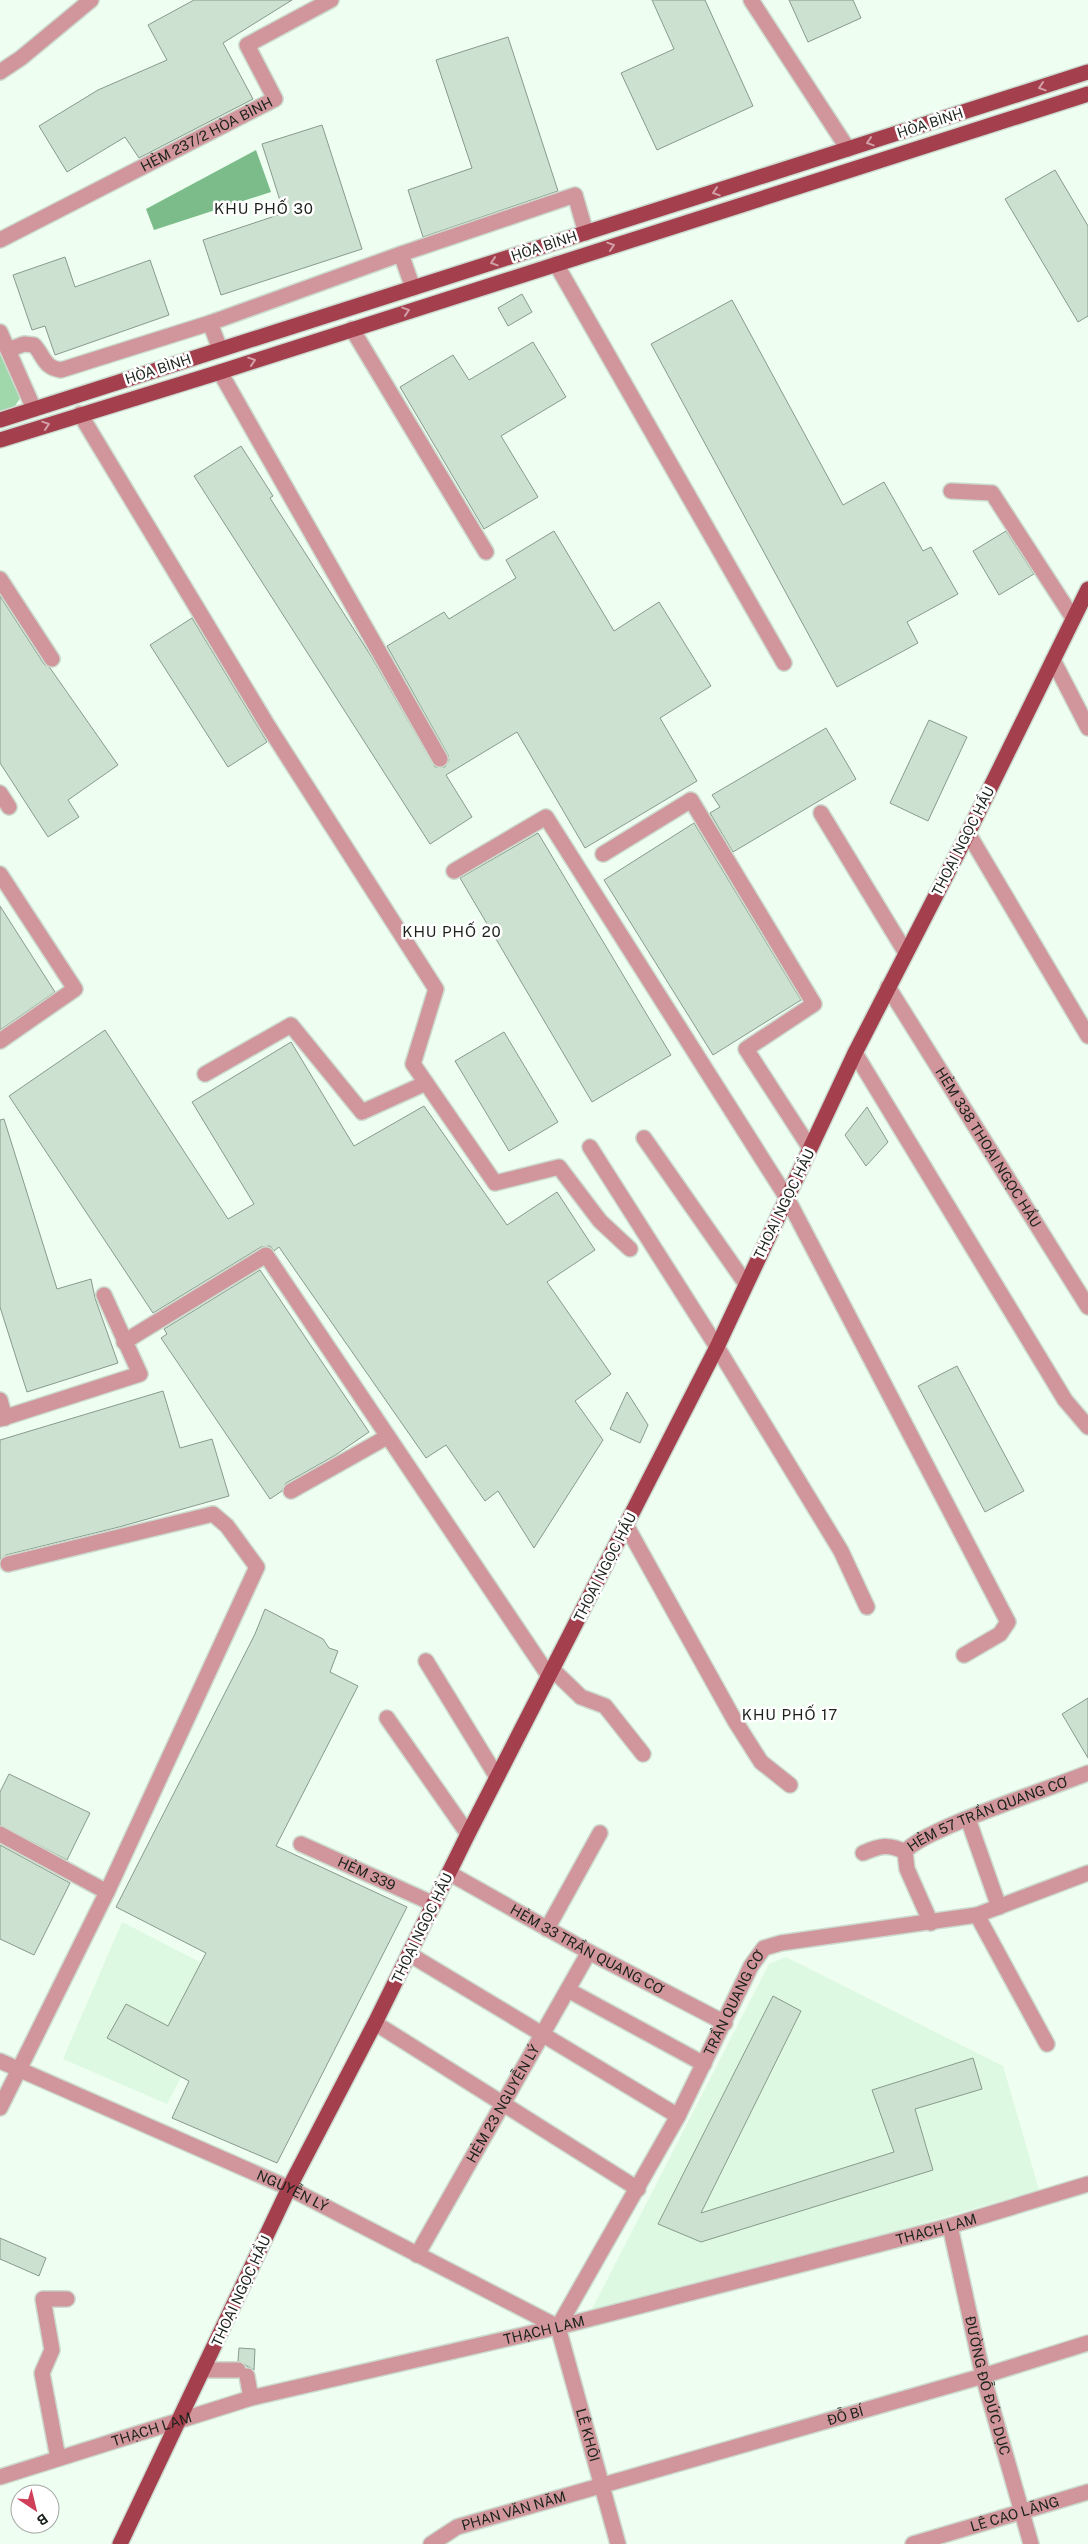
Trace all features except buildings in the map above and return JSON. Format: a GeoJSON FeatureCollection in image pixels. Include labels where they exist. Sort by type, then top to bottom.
{"type":"FeatureCollection","features":[{"type":"Feature","properties":{"kind":"main road","name":"HÒA BÌNH"},"geometry":{"type":"LineString","coordinates":[[0,420],[1088,72]]}},
{"type":"Feature","properties":{"kind":"main road","name":"HÒA BÌNH"},"geometry":{"type":"LineString","coordinates":[[0,440],[220,372],[1088,94]]}},
{"type":"Feature","properties":{"kind":"main road"},"geometry":{"type":"LineString","coordinates":[[586,233],[592,252]]}},
{"type":"Feature","properties":{"kind":"main road","name":"THOẠI NGỌC HẦU"},"geometry":{"type":"LineString","coordinates":[[124,2541],[289,2188],[375,2023],[468,1834],[716,1347],[855,1053],[968,833],[1088,589]]}},
{"type":"Feature","properties":{"kind":"street"},"geometry":{"type":"LineString","coordinates":[[0,72],[21,58],[91,0]]}},
{"type":"Feature","properties":{"kind":"street","name":"HẺM 237/2 HÒA BÌNH"},"geometry":{"type":"LineString","coordinates":[[0,240],[275,100],[247,45],[331,0]]}},
{"type":"Feature","properties":{"kind":"street"},"geometry":{"type":"LineString","coordinates":[[751,0],[848,149]]}},
{"type":"Feature","properties":{"kind":"street"},"geometry":{"type":"LineString","coordinates":[[8,350],[24,344],[34,345],[41,352],[45,363],[52,369],[61,370],[210,323],[401,254],[575,195],[586,233]]}},
{"type":"Feature","properties":{"kind":"street"},"geometry":{"type":"LineString","coordinates":[[401,254],[413,288]]}},
{"type":"Feature","properties":{"kind":"street"},"geometry":{"type":"LineString","coordinates":[[556,264],[784,663]]}},
{"type":"Feature","properties":{"kind":"street"},"geometry":{"type":"LineString","coordinates":[[210,323],[220,349]]}},
{"type":"Feature","properties":{"kind":"street"},"geometry":{"type":"LineString","coordinates":[[352,329],[486,552]]}},
{"type":"Feature","properties":{"kind":"street"},"geometry":{"type":"LineString","coordinates":[[0,332],[34,409]]}},
{"type":"Feature","properties":{"kind":"street"},"geometry":{"type":"LineString","coordinates":[[220,372],[440,759]]}},
{"type":"Feature","properties":{"kind":"street"},"geometry":{"type":"LineString","coordinates":[[80,414],[268,726],[436,990],[414,1064],[426,1083],[495,1183],[559,1167],[600,1221],[630,1249]]}},
{"type":"Feature","properties":{"kind":"street"},"geometry":{"type":"LineString","coordinates":[[950,491],[992,493],[1073,618]]}},
{"type":"Feature","properties":{"kind":"street"},"geometry":{"type":"LineString","coordinates":[[0,579],[52,659]]}},
{"type":"Feature","properties":{"kind":"street"},"geometry":{"type":"LineString","coordinates":[[1053,660],[1088,728]]}},
{"type":"Feature","properties":{"kind":"street"},"geometry":{"type":"LineString","coordinates":[[0,793],[9,807]]}},
{"type":"Feature","properties":{"kind":"street"},"geometry":{"type":"LineString","coordinates":[[603,854],[691,800],[814,1004],[746,1049],[810,1148]]}},
{"type":"Feature","properties":{"kind":"street"},"geometry":{"type":"LineString","coordinates":[[821,813],[906,953]]}},
{"type":"Feature","properties":{"kind":"street"},"geometry":{"type":"LineString","coordinates":[[454,871],[546,817],[787,1198],[1008,1622],[1000,1634],[964,1655]]}},
{"type":"Feature","properties":{"kind":"street"},"geometry":{"type":"LineString","coordinates":[[968,833],[1088,1036]]}},
{"type":"Feature","properties":{"kind":"street"},"geometry":{"type":"LineString","coordinates":[[0,874],[76,989],[0,1041]]}},
{"type":"Feature","properties":{"kind":"street","name":"HẺM 338 THOẠI NGỌC HẦU"},"geometry":{"type":"LineString","coordinates":[[888,987],[1088,1307]]}},
{"type":"Feature","properties":{"kind":"street"},"geometry":{"type":"LineString","coordinates":[[205,1074],[291,1025],[362,1112],[426,1083]]}},
{"type":"Feature","properties":{"kind":"street"},"geometry":{"type":"LineString","coordinates":[[855,1053],[1066,1400],[1088,1427]]}},
{"type":"Feature","properties":{"kind":"street"},"geometry":{"type":"LineString","coordinates":[[644,1138],[746,1284]]}},
{"type":"Feature","properties":{"kind":"street"},"geometry":{"type":"LineString","coordinates":[[590,1147],[716,1347],[840,1551],[867,1607]]}},
{"type":"Feature","properties":{"kind":"street"},"geometry":{"type":"LineString","coordinates":[[124,1342],[266,1255],[387,1437],[551,1672],[581,1697],[604,1706],[643,1754]]}},
{"type":"Feature","properties":{"kind":"street"},"geometry":{"type":"LineString","coordinates":[[0,1400],[3,1418],[140,1374],[104,1295]]}},
{"type":"Feature","properties":{"kind":"street"},"geometry":{"type":"LineString","coordinates":[[291,1491],[387,1437]]}},
{"type":"Feature","properties":{"kind":"street"},"geometry":{"type":"LineString","coordinates":[[0,2108],[107,1892],[257,1566],[227,1526],[213,1514],[8,1564]]}},
{"type":"Feature","properties":{"kind":"street"},"geometry":{"type":"LineString","coordinates":[[626,1525],[735,1721],[761,1762],[790,1785]]}},
{"type":"Feature","properties":{"kind":"street"},"geometry":{"type":"LineString","coordinates":[[426,1661],[497,1777]]}},
{"type":"Feature","properties":{"kind":"street"},"geometry":{"type":"LineString","coordinates":[[387,1718],[468,1834]]}},
{"type":"Feature","properties":{"kind":"street","name":"HẺM 57 TRẦN QUANG CƠ"},"geometry":{"type":"LineString","coordinates":[[932,1923],[907,1868],[904,1852],[916,1841],[1088,1773]]}},
{"type":"Feature","properties":{"kind":"street"},"geometry":{"type":"LineString","coordinates":[[968,1819],[999,1907]]}},
{"type":"Feature","properties":{"kind":"street"},"geometry":{"type":"LineString","coordinates":[[547,1929],[600,1833]]}},
{"type":"Feature","properties":{"kind":"street"},"geometry":{"type":"LineString","coordinates":[[0,1834],[107,1892]]}},
{"type":"Feature","properties":{"kind":"street","name":"HẺM 339"},"geometry":{"type":"LineString","coordinates":[[301,1844],[434,1904]]}},
{"type":"Feature","properties":{"kind":"street"},"geometry":{"type":"LineString","coordinates":[[863,1853],[880,1846],[895,1847],[904,1852]]}},
{"type":"Feature","properties":{"kind":"street","name":"HẺM 33 TRẦN QUANG CƠ"},"geometry":{"type":"LineString","coordinates":[[449,1873],[589,1952],[725,2023]]}},
{"type":"Feature","properties":{"kind":"street","name":"TRẦN QUANG CƠ"},"geometry":{"type":"LineString","coordinates":[[558,2327],[678,2116],[725,2023],[751,1966],[764,1948],[781,1943],[932,1923],[977,1915],[1088,1873]]}},
{"type":"Feature","properties":{"kind":"street"},"geometry":{"type":"LineString","coordinates":[[977,1915],[1047,2044]]}},
{"type":"Feature","properties":{"kind":"street","name":"HẺM 23 NGUYỄN LÝ"},"geometry":{"type":"LineString","coordinates":[[417,2255],[589,1952]]}},
{"type":"Feature","properties":{"kind":"street"},"geometry":{"type":"LineString","coordinates":[[409,1954],[678,2116]]}},
{"type":"Feature","properties":{"kind":"street"},"geometry":{"type":"LineString","coordinates":[[568,1990],[704,2064]]}},
{"type":"Feature","properties":{"kind":"street"},"geometry":{"type":"LineString","coordinates":[[375,2023],[638,2188]]}},
{"type":"Feature","properties":{"kind":"street","name":"NGUYỄN LÝ"},"geometry":{"type":"LineString","coordinates":[[0,2061],[289,2188],[558,2327]]}},
{"type":"Feature","properties":{"kind":"street"},"geometry":{"type":"LineString","coordinates":[[269,2180],[277,2190],[281,2207]]}},
{"type":"Feature","properties":{"kind":"street","name":"THẠCH LAM"},"geometry":{"type":"LineString","coordinates":[[0,2477],[251,2398],[558,2327],[950,2226],[1088,2184]]}},
{"type":"Feature","properties":{"kind":"street","name":"ĐƯỜNG ĐỖ ĐỨC DỤC"},"geometry":{"type":"LineString","coordinates":[[950,2226],[983,2376],[1031,2544]]}},
{"type":"Feature","properties":{"kind":"street"},"geometry":{"type":"LineString","coordinates":[[58,2458],[42,2373],[52,2350],[43,2299],[66,2299]]}},
{"type":"Feature","properties":{"kind":"street","name":"LÊ KHÔI"},"geometry":{"type":"LineString","coordinates":[[558,2327],[618,2544]]}},
{"type":"Feature","properties":{"kind":"street","name":"ĐỖ BÍ"},"geometry":{"type":"LineString","coordinates":[[601,2487],[983,2376],[1088,2343]]}},
{"type":"Feature","properties":{"kind":"street"},"geometry":{"type":"LineString","coordinates":[[203,2370],[242,2373],[251,2398]]}},
{"type":"Feature","properties":{"kind":"street"},"geometry":{"type":"LineString","coordinates":[[144,2432],[155,2432],[161,2436],[165,2451]]}},
{"type":"Feature","properties":{"kind":"street","name":"PHAN VĂN NĂM"},"geometry":{"type":"LineString","coordinates":[[431,2544],[457,2526],[601,2487]]}},
{"type":"Feature","properties":{"kind":"street","name":"LÊ CAO LÃNG"},"geometry":{"type":"LineString","coordinates":[[913,2544],[1088,2492]]}},
{"type":"Feature","properties":{"kind":"shaded area"},"geometry":{"type":"Polygon","coordinates":[[[256,150],[271,192],[154,230],[146,209],[256,150]]]}},
{"type":"Feature","properties":{"kind":"shaded area"},"geometry":{"type":"Polygon","coordinates":[[[0,348],[21,397],[15,406],[0,412],[0,348]]]}},
{"type":"Feature","properties":{"kind":"shaded area"},"geometry":{"type":"Polygon","coordinates":[[[122,1922],[233,1979],[167,2104],[63,2059],[122,1922]]]}},
{"type":"Feature","properties":{"kind":"shaded area"},"geometry":{"type":"Polygon","coordinates":[[[786,1957],[1003,2066],[1039,2190],[587,2319],[769,1964],[786,1957]]]}},
{"type":"Feature","properties":{"kind":"district","name":"KHU PHỐ 30"},"geometry":{"type":"Point","coordinates":[264,208]}},
{"type":"Feature","properties":{"kind":"district","name":"KHU PHỐ 20"},"geometry":{"type":"Point","coordinates":[452,931]}},
{"type":"Feature","properties":{"kind":"district","name":"KHU PHỐ 17"},"geometry":{"type":"Point","coordinates":[790,1714]}}]}
